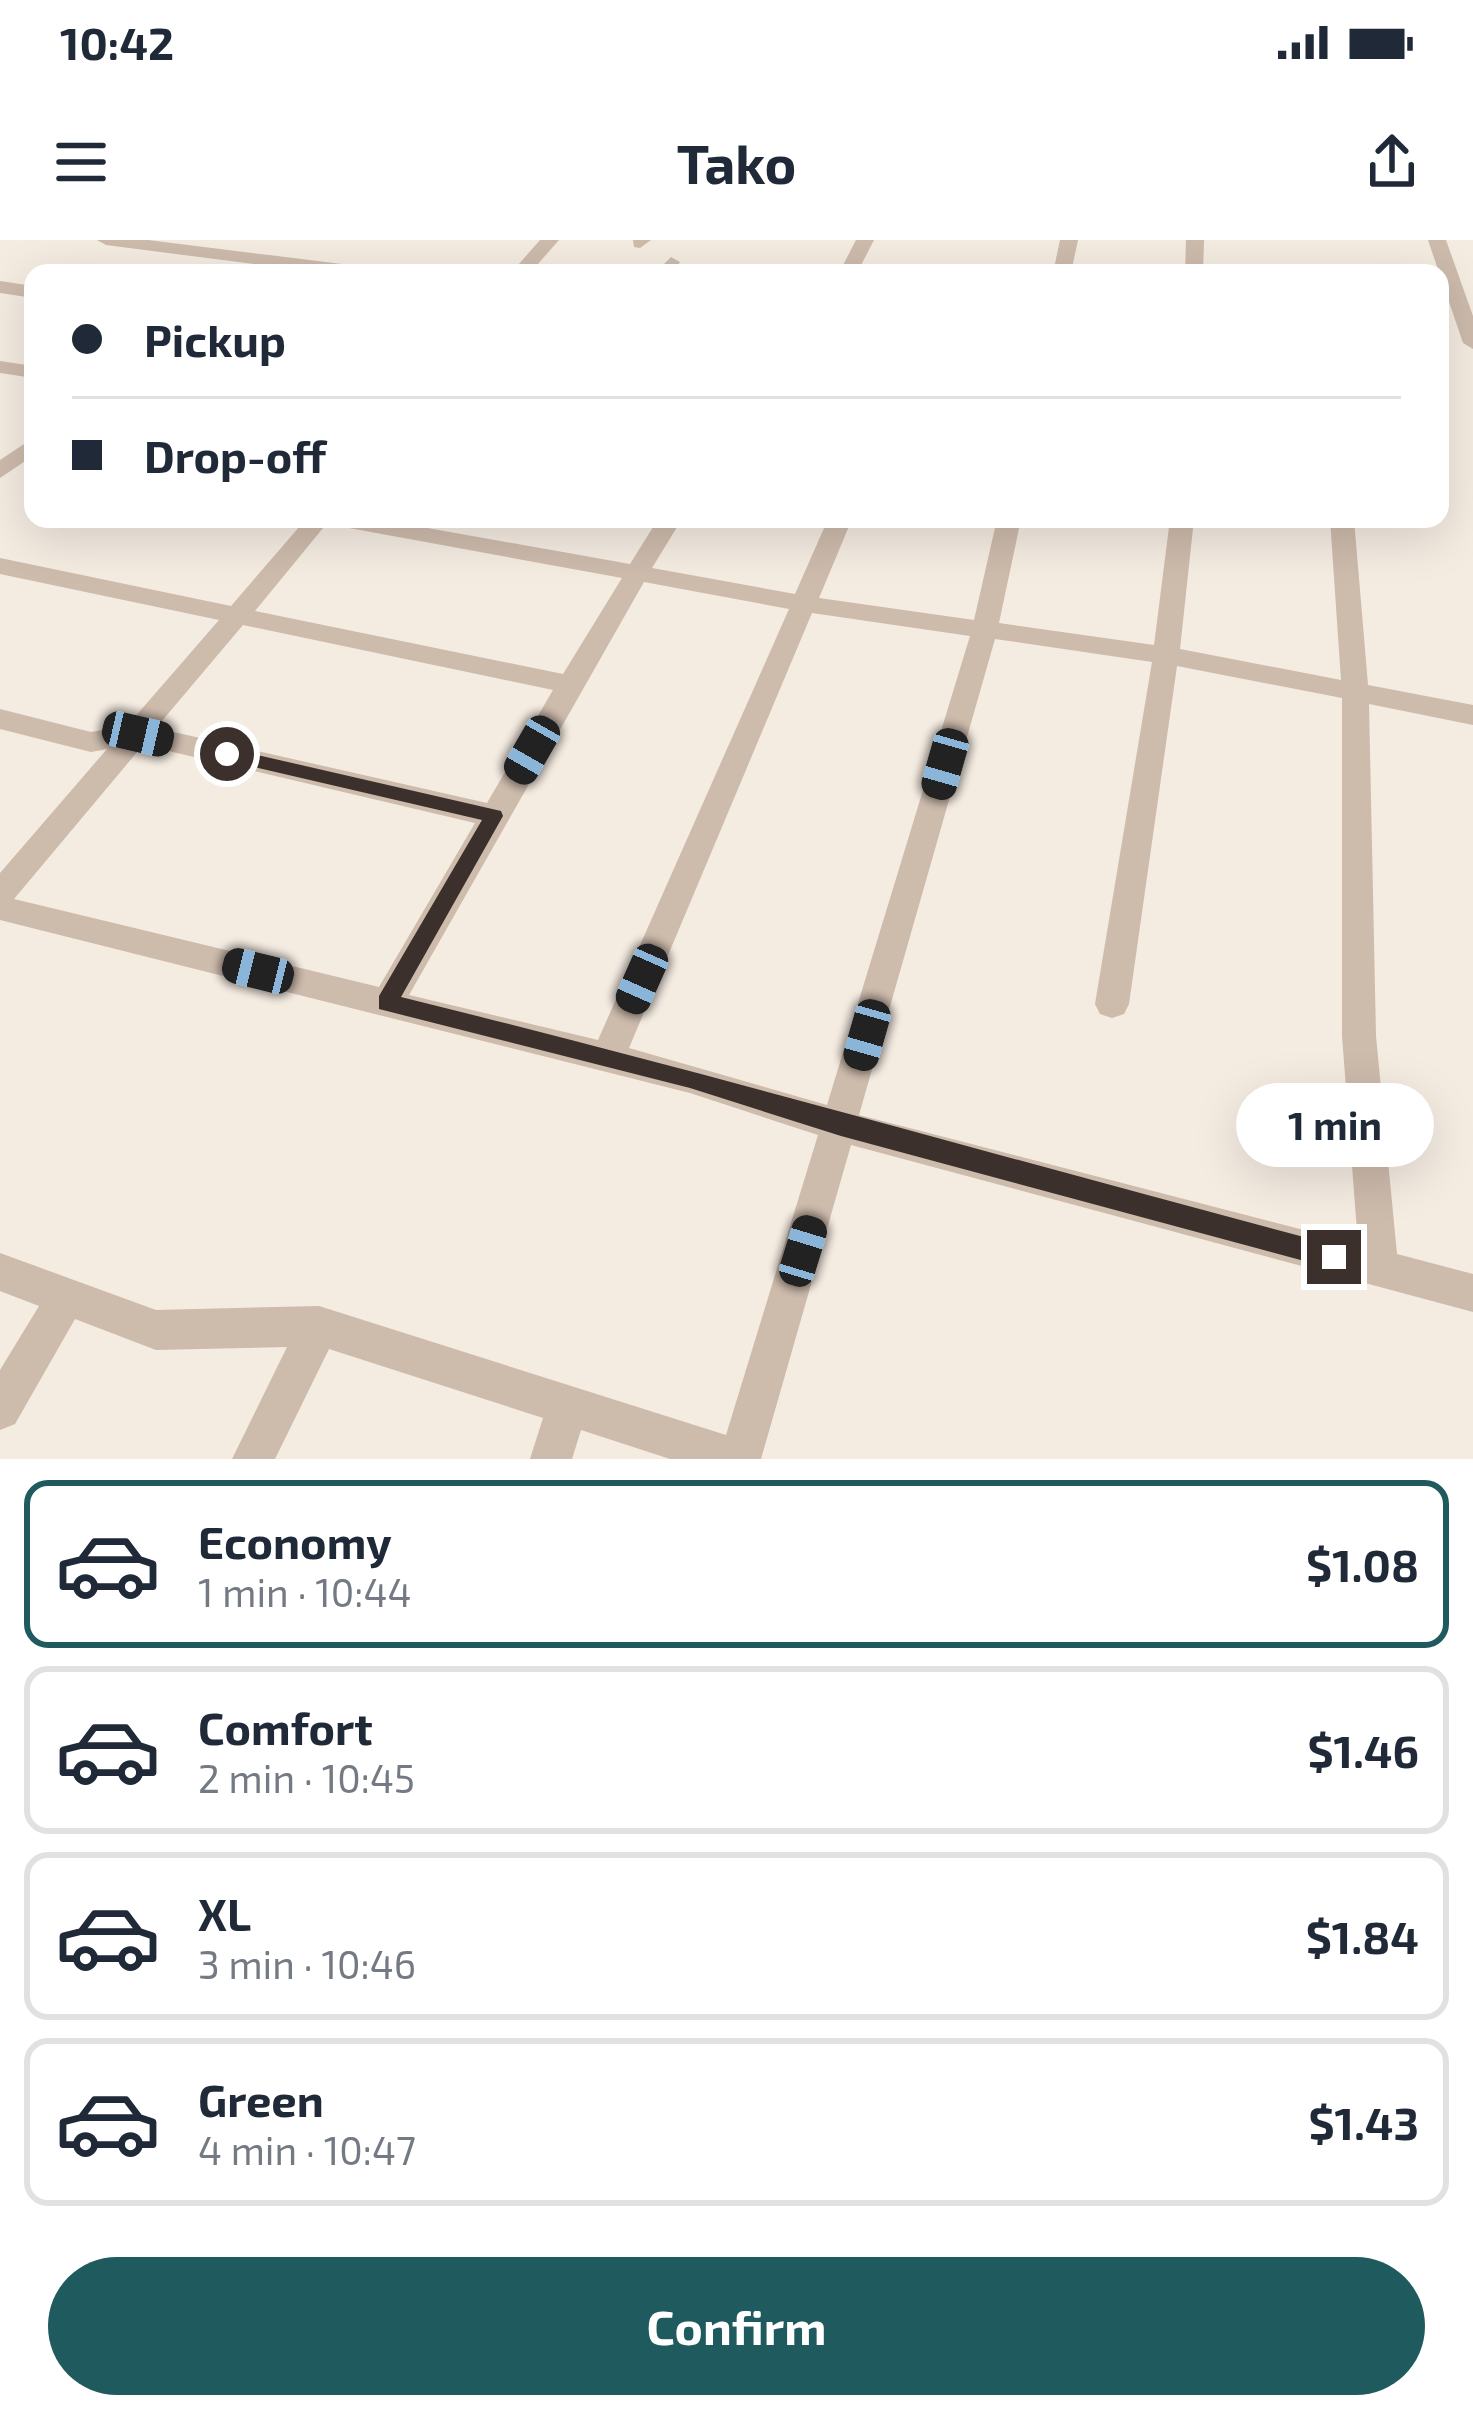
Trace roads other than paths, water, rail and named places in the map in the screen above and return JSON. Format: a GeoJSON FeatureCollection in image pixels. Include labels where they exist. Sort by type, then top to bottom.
{"type":"FeatureCollection","features":[{"type":"Feature","properties":{"kind":"street"},"geometry":{"type":"LineString","coordinates":[[106,240],[235,264]]}},
{"type":"Feature","properties":{"kind":"street"},"geometry":{"type":"LineString","coordinates":[[254,264],[281,240]]}},
{"type":"Feature","properties":{"kind":"street"},"geometry":{"type":"LineString","coordinates":[[528,264],[550,240]]}},
{"type":"Feature","properties":{"kind":"street"},"geometry":{"type":"LineString","coordinates":[[1449,274],[1473,343]]}},
{"type":"Feature","properties":{"kind":"street"},"geometry":{"type":"LineString","coordinates":[[0,894],[311,528]]}},
{"type":"Feature","properties":{"kind":"street"},"geometry":{"type":"LineString","coordinates":[[393,528],[806,604],[1166,655],[1473,716]]}},
{"type":"Feature","properties":{"kind":"street"},"geometry":{"type":"LineString","coordinates":[[479,542],[489,528]]}},
{"type":"Feature","properties":{"kind":"street"},"geometry":{"type":"LineString","coordinates":[[387,1003],[665,528]]}},
{"type":"Feature","properties":{"kind":"street"},"geometry":{"type":"LineString","coordinates":[[608,1058],[836,528]]}},
{"type":"Feature","properties":{"kind":"street"},"geometry":{"type":"LineString","coordinates":[[0,1272],[157,1330],[320,1326],[738,1459],[841,1126],[985,629],[1008,528]]}},
{"type":"Feature","properties":{"kind":"street"},"geometry":{"type":"LineString","coordinates":[[1112,1004],[1181,528]]}},
{"type":"Feature","properties":{"kind":"street"},"geometry":{"type":"LineString","coordinates":[[1343,528],[1355,693],[1359,1036],[1379,1269]]}},
{"type":"Feature","properties":{"kind":"street"},"geometry":{"type":"LineString","coordinates":[[0,566],[570,684]]}},
{"type":"Feature","properties":{"kind":"street"},"geometry":{"type":"LineString","coordinates":[[0,719],[91,742],[138,734],[494,816]]}},
{"type":"Feature","properties":{"kind":"street"},"geometry":{"type":"LineString","coordinates":[[0,908],[608,1058],[841,1126],[1473,1293]]}},
{"type":"Feature","properties":{"kind":"street"},"geometry":{"type":"LineString","coordinates":[[0,1409],[66,1297]]}},
{"type":"Feature","properties":{"kind":"street"},"geometry":{"type":"LineString","coordinates":[[253,1459],[320,1326]]}},
{"type":"Feature","properties":{"kind":"street"},"geometry":{"type":"LineString","coordinates":[[551,1459],[568,1405]]}}]}
